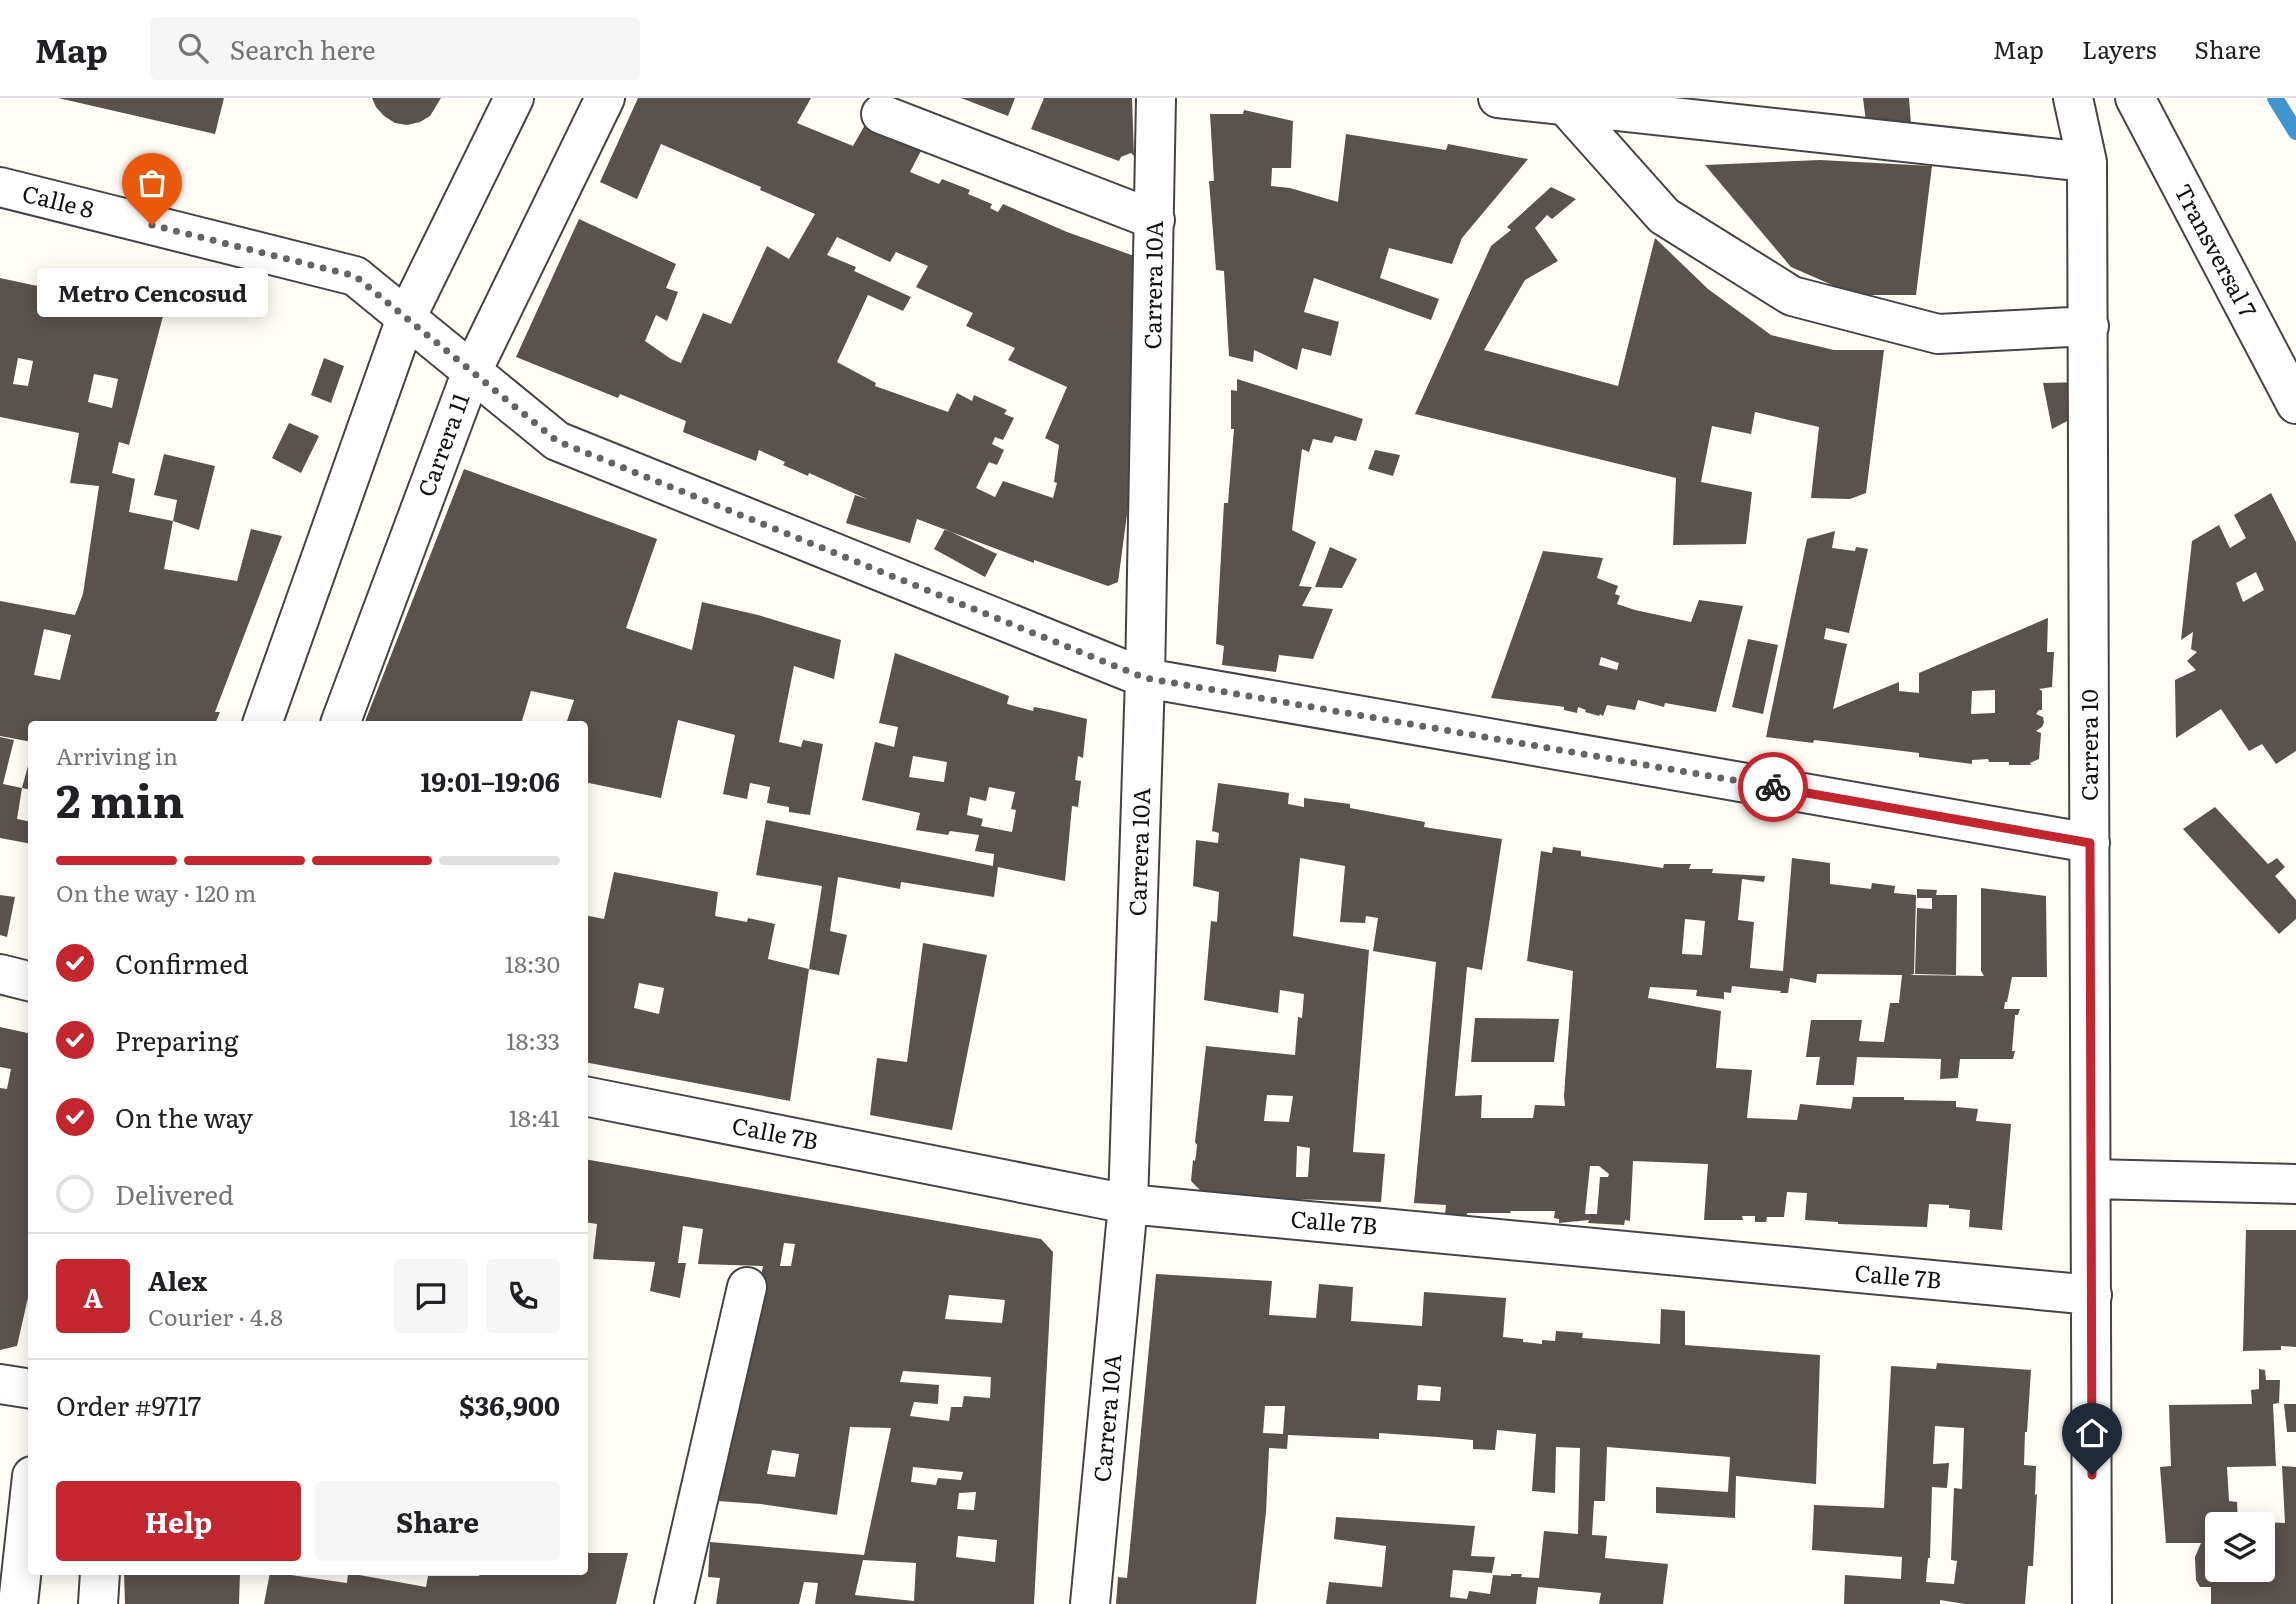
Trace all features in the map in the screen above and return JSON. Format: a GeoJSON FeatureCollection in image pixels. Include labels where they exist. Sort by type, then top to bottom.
{"type":"FeatureCollection","features":[{"type":"Feature","properties":{"kind":"street"},"geometry":{"type":"LineString","coordinates":[[263,721],[406,318],[514,98]]}},
{"type":"Feature","properties":{"kind":"street","name":"Carrera 11"},"geometry":{"type":"LineString","coordinates":[[341,721],[472,371],[605,98]]}},
{"type":"Feature","properties":{"kind":"street","name":"Carrera 10A"},"geometry":{"type":"LineString","coordinates":[[1090,1604],[1128,1204],[1145,678],[1156,98]]}},
{"type":"Feature","properties":{"kind":"street"},"geometry":{"type":"LineString","coordinates":[[1498,98],[1564,102],[2087,162]]}},
{"type":"Feature","properties":{"kind":"street","name":"Carrera 10"},"geometry":{"type":"LineString","coordinates":[[2073,98],[2087,162],[2092,1604]]}},
{"type":"Feature","properties":{"kind":"street","name":"Transversal 7"},"geometry":{"type":"LineString","coordinates":[[2135,98],[2296,404]]}},
{"type":"Feature","properties":{"kind":"street"},"geometry":{"type":"LineString","coordinates":[[1564,102],[1664,216],[1791,296],[1938,334],[2089,327]]}},
{"type":"Feature","properties":{"kind":"street"},"geometry":{"type":"LineString","coordinates":[[881,114],[1155,220]]}},
{"type":"Feature","properties":{"kind":"street","name":"Calle 8"},"geometry":{"type":"LineString","coordinates":[[0,187],[355,276],[557,441],[1145,678],[2090,843]]}},
{"type":"Feature","properties":{"kind":"street"},"geometry":{"type":"LineString","coordinates":[[0,974],[28,981]]}},
{"type":"Feature","properties":{"kind":"street","name":"Calle 7B"},"geometry":{"type":"LineString","coordinates":[[588,1097],[1128,1204],[2092,1295]]}},
{"type":"Feature","properties":{"kind":"street"},"geometry":{"type":"LineString","coordinates":[[2091,1179],[2296,1184]]}},
{"type":"Feature","properties":{"kind":"street"},"geometry":{"type":"LineString","coordinates":[[674,1604],[747,1287]]}},
{"type":"Feature","properties":{"kind":"street"},"geometry":{"type":"LineString","coordinates":[[0,1384],[28,1388]]}},
{"type":"Feature","properties":{"kind":"street"},"geometry":{"type":"LineString","coordinates":[[18,1604],[28,1513]]}},
{"type":"Feature","properties":{"kind":"street"},"geometry":{"type":"LineString","coordinates":[[98,1604],[100,1575]]}},
{"type":"Feature","properties":{"kind":"building"},"geometry":{"type":"Polygon","coordinates":[[[58,98],[224,98],[215,134],[58,98]]]}},
{"type":"Feature","properties":{"kind":"building"},"geometry":{"type":"Polygon","coordinates":[[[372,98],[441,98],[430,116],[407,125],[395,123],[384,116],[372,98]]]}},
{"type":"Feature","properties":{"kind":"building"},"geometry":{"type":"Polygon","coordinates":[[[638,98],[811,98],[797,123],[853,146],[866,123],[923,147],[910,172],[939,184],[942,179],[970,190],[968,194],[992,204],[990,208],[998,212],[1003,204],[1067,232],[1140,258],[1130,508],[1128,507],[1118,582],[1108,586],[1034,560],[1034,563],[917,519],[910,543],[846,523],[855,495],[867,499],[809,473],[808,476],[783,465],[785,462],[759,450],[756,461],[683,432],[686,421],[620,394],[618,398],[516,357],[579,219],[676,264],[666,288],[678,292],[667,321],[656,315],[645,341],[681,363],[703,313],[731,324],[767,246],[789,259],[815,214],[760,190],[761,187],[661,144],[637,199],[600,182],[638,98]],[[837,237],[827,255],[856,267],[854,271],[911,297],[903,311],[868,295],[837,362],[876,383],[875,386],[948,412],[957,393],[972,401],[974,395],[1007,410],[1004,414],[1014,418],[1003,440],[995,437],[992,444],[1004,450],[997,465],[989,462],[976,488],[995,497],[1003,481],[1053,498],[1057,483],[1054,482],[1059,445],[1045,438],[1067,387],[1008,360],[1015,348],[966,326],[973,313],[916,287],[928,266],[896,252],[890,262],[837,237]]]}},
{"type":"Feature","properties":{"kind":"building"},"geometry":{"type":"Polygon","coordinates":[[[961,98],[1015,98],[1008,116],[961,98]]]}},
{"type":"Feature","properties":{"kind":"building"},"geometry":{"type":"Polygon","coordinates":[[[1044,98],[1132,98],[1134,156],[1131,153],[1121,157],[1119,161],[1031,129],[1044,98]]]}},
{"type":"Feature","properties":{"kind":"building"},"geometry":{"type":"Polygon","coordinates":[[[1863,98],[1909,98],[1911,124],[1866,122],[1863,98]]]}},
{"type":"Feature","properties":{"kind":"building"},"geometry":{"type":"Polygon","coordinates":[[[1244,110],[1293,121],[1291,168],[1272,168],[1271,186],[1290,188],[1338,202],[1346,134],[1446,150],[1448,144],[1528,159],[1462,238],[1452,264],[1389,248],[1380,278],[1439,299],[1431,320],[1314,278],[1304,312],[1339,322],[1331,356],[1302,348],[1297,370],[1254,350],[1253,362],[1229,356],[1224,271],[1216,270],[1209,181],[1214,181],[1210,114],[1243,114],[1244,110]]]}},
{"type":"Feature","properties":{"kind":"building"},"geometry":{"type":"Polygon","coordinates":[[[1820,160],[1932,166],[1916,295],[1855,295],[1791,267],[1705,165],[1820,160]]]}},
{"type":"Feature","properties":{"kind":"building"},"geometry":{"type":"Polygon","coordinates":[[[1551,187],[1576,199],[1552,219],[1547,215],[1535,228],[1558,261],[1525,280],[1484,350],[1618,386],[1655,238],[1708,289],[1771,335],[1834,350],[1884,350],[1866,493],[1850,499],[1811,498],[1819,427],[1755,412],[1751,434],[1712,426],[1701,482],[1752,492],[1746,544],[1673,545],[1676,478],[1415,414],[1491,246],[1511,230],[1507,227],[1551,187]]]}},
{"type":"Feature","properties":{"kind":"building"},"geometry":{"type":"Polygon","coordinates":[[[0,278],[42,287],[40,294],[56,298],[58,290],[137,307],[141,292],[167,301],[129,445],[119,442],[112,473],[135,479],[129,512],[173,521],[164,569],[237,581],[251,529],[282,536],[215,712],[220,712],[216,721],[28,721],[28,741],[0,736],[0,601],[75,615],[83,594],[99,486],[70,483],[79,433],[0,417],[0,278]],[[18,358],[13,384],[28,386],[33,361],[18,358]],[[94,374],[88,402],[112,408],[118,379],[94,374]],[[44,629],[34,675],[60,680],[71,635],[44,629]]]}},
{"type":"Feature","properties":{"kind":"building"},"geometry":{"type":"Polygon","coordinates":[[[324,358],[344,366],[331,403],[311,395],[324,358]]]}},
{"type":"Feature","properties":{"kind":"building"},"geometry":{"type":"Polygon","coordinates":[[[1237,379],[1363,419],[1356,441],[1335,436],[1332,443],[1313,439],[1309,452],[1302,449],[1292,530],[1316,542],[1299,586],[1312,587],[1302,606],[1333,609],[1313,659],[1279,655],[1276,672],[1222,665],[1224,646],[1216,644],[1224,503],[1228,503],[1234,429],[1231,429],[1231,390],[1237,391],[1237,379]]]}},
{"type":"Feature","properties":{"kind":"building"},"geometry":{"type":"Polygon","coordinates":[[[2083,382],[2081,414],[2052,429],[2043,383],[2083,382]]]}},
{"type":"Feature","properties":{"kind":"building"},"geometry":{"type":"Polygon","coordinates":[[[289,423],[319,436],[301,473],[272,458],[289,423]]]}},
{"type":"Feature","properties":{"kind":"building"},"geometry":{"type":"Polygon","coordinates":[[[1375,450],[1400,455],[1393,476],[1368,469],[1375,450]]]}},
{"type":"Feature","properties":{"kind":"building"},"geometry":{"type":"Polygon","coordinates":[[[164,454],[215,466],[199,530],[173,521],[177,500],[154,495],[164,454]]]}},
{"type":"Feature","properties":{"kind":"building"},"geometry":{"type":"Polygon","coordinates":[[[464,469],[657,539],[626,628],[692,650],[702,602],[758,615],[841,640],[834,679],[794,666],[779,742],[801,747],[803,740],[823,744],[810,815],[789,812],[789,807],[767,803],[770,787],[750,783],[747,799],[723,794],[735,735],[678,720],[661,798],[588,783],[588,721],[567,721],[574,700],[531,691],[522,721],[365,721],[464,469]]]}},
{"type":"Feature","properties":{"kind":"building"},"geometry":{"type":"Polygon","coordinates":[[[2271,493],[2296,542],[2296,751],[2276,764],[2262,744],[2249,751],[2221,709],[2176,738],[2175,680],[2196,670],[2187,661],[2197,652],[2191,649],[2193,632],[2181,640],[2192,541],[2219,525],[2230,548],[2246,538],[2234,515],[2271,493]],[[2256,572],[2236,583],[2243,602],[2264,590],[2256,572]]]}},
{"type":"Feature","properties":{"kind":"building"},"geometry":{"type":"Polygon","coordinates":[[[945,529],[997,554],[985,577],[934,549],[945,529]]]}},
{"type":"Feature","properties":{"kind":"building"},"geometry":{"type":"Polygon","coordinates":[[[1835,531],[1832,548],[1855,551],[1856,547],[1868,549],[1849,633],[1826,628],[1824,639],[1847,644],[1833,709],[1899,682],[1899,691],[1919,693],[1919,673],[2048,618],[2047,652],[2054,652],[2052,687],[2039,689],[2042,691],[2042,710],[2036,714],[2043,717],[2044,722],[2036,731],[2041,733],[2039,759],[2030,763],[2031,765],[2009,765],[2009,762],[1989,762],[1988,759],[1972,760],[1972,764],[1919,757],[1919,753],[1766,737],[1807,539],[1835,531]],[[1995,690],[1972,691],[1971,714],[1995,713],[1995,690]]]}},
{"type":"Feature","properties":{"kind":"building"},"geometry":{"type":"Polygon","coordinates":[[[1330,547],[1357,559],[1342,588],[1315,587],[1330,547]]]}},
{"type":"Feature","properties":{"kind":"building"},"geometry":{"type":"Polygon","coordinates":[[[1543,551],[1603,558],[1597,578],[1618,586],[1615,594],[1620,596],[1617,604],[1635,610],[1691,622],[1699,600],[1743,606],[1716,712],[1665,703],[1664,707],[1638,700],[1635,710],[1607,705],[1603,716],[1599,716],[1578,707],[1577,713],[1564,710],[1564,707],[1491,698],[1543,551]],[[1601,657],[1599,665],[1617,670],[1619,663],[1601,657]]]}},
{"type":"Feature","properties":{"kind":"building"},"geometry":{"type":"Polygon","coordinates":[[[1748,639],[1778,645],[1763,714],[1732,707],[1748,639]]]}},
{"type":"Feature","properties":{"kind":"building"},"geometry":{"type":"Polygon","coordinates":[[[895,653],[1009,696],[1007,704],[1087,719],[1083,758],[1078,756],[1075,780],[1081,781],[1078,807],[1072,806],[1065,881],[998,867],[994,897],[901,882],[900,889],[838,877],[830,931],[847,935],[839,975],[809,969],[822,886],[756,875],[766,820],[993,866],[994,854],[975,851],[979,835],[950,831],[948,835],[916,830],[920,813],[862,800],[875,742],[894,747],[898,727],[879,723],[895,653]],[[913,756],[909,777],[944,782],[947,762],[913,756]],[[989,787],[986,801],[970,797],[967,815],[983,819],[981,826],[1012,832],[1016,810],[1011,809],[1015,792],[989,787]]]}},
{"type":"Feature","properties":{"kind":"building"},"geometry":{"type":"Polygon","coordinates":[[[0,737],[14,740],[3,784],[22,788],[17,819],[28,821],[28,843],[0,838],[0,737]]]}},
{"type":"Feature","properties":{"kind":"building"},"geometry":{"type":"Polygon","coordinates":[[[28,766],[28,789],[22,788],[28,766]]]}},
{"type":"Feature","properties":{"kind":"building"},"geometry":{"type":"Polygon","coordinates":[[[1218,783],[1289,793],[1288,804],[1304,807],[1304,798],[1350,804],[1350,808],[1425,822],[1424,827],[1502,839],[1482,970],[1467,967],[1455,1096],[1482,1095],[1481,1118],[1533,1118],[1535,1105],[1565,1106],[1573,971],[1527,961],[1541,851],[1552,853],[1553,847],[1581,851],[1581,856],[1663,868],[1664,864],[1691,864],[1689,869],[1713,869],[1712,873],[1765,876],[1764,882],[1742,879],[1738,920],[1754,922],[1750,968],[1783,971],[1792,858],[1830,863],[1830,884],[1871,889],[1872,883],[1895,886],[1894,893],[1916,895],[1914,974],[1910,975],[1984,976],[1981,971],[1981,888],[2046,896],[2047,977],[2012,977],[2005,1002],[2004,1009],[2020,1009],[2018,1015],[2015,1015],[2013,1059],[1960,1059],[1958,1078],[1940,1079],[1941,1059],[1857,1057],[1854,1085],[1816,1085],[1820,1057],[1806,1057],[1811,1020],[1862,1020],[1859,1041],[1884,1042],[1890,1003],[1899,1003],[1902,975],[1817,974],[1816,983],[1790,978],[1788,993],[1732,986],[1731,993],[1724,992],[1724,999],[1696,996],[1697,990],[1650,987],[1648,998],[1721,1011],[1716,1068],[1752,1070],[1747,1118],[1797,1120],[1800,1104],[1851,1109],[1853,1097],[1904,1097],[1904,1100],[1956,1101],[1956,1107],[1978,1109],[1976,1121],[2011,1124],[2002,1230],[1969,1227],[1970,1210],[1949,1208],[1949,1205],[1929,1204],[1927,1227],[1838,1224],[1805,1220],[1807,1193],[1787,1192],[1784,1217],[1767,1217],[1766,1222],[1755,1222],[1755,1216],[1742,1216],[1743,1220],[1704,1220],[1708,1164],[1633,1161],[1630,1221],[1625,1220],[1624,1225],[1588,1223],[1589,1220],[1559,1223],[1559,1219],[1554,1218],[1555,1211],[1510,1211],[1511,1213],[1467,1213],[1465,1233],[1443,1233],[1446,1205],[1414,1203],[1436,962],[1373,951],[1378,918],[1366,916],[1365,923],[1340,922],[1345,866],[1300,858],[1293,936],[1369,950],[1353,1152],[1385,1154],[1381,1202],[1206,1196],[1191,1181],[1206,1046],[1295,1055],[1298,1017],[1302,1018],[1304,994],[1280,990],[1278,1013],[1204,1000],[1211,921],[1217,922],[1219,892],[1193,886],[1196,840],[1218,843],[1219,833],[1212,831],[1218,783]],[[1685,919],[1682,954],[1702,955],[1705,921],[1685,919]],[[1267,1095],[1264,1121],[1289,1122],[1293,1096],[1267,1095]],[[1297,1146],[1296,1177],[1308,1177],[1310,1148],[1297,1146]],[[1590,1166],[1585,1214],[1597,1214],[1600,1177],[1608,1177],[1609,1174],[1599,1166],[1590,1166]]]}},
{"type":"Feature","properties":{"kind":"building"},"geometry":{"type":"Polygon","coordinates":[[[2215,807],[2268,864],[2277,858],[2285,867],[2275,876],[2296,900],[2296,919],[2279,934],[2183,829],[2215,807]]]}},
{"type":"Feature","properties":{"kind":"building"},"geometry":{"type":"Polygon","coordinates":[[[614,872],[718,892],[715,916],[747,922],[748,918],[775,924],[768,959],[809,969],[790,1101],[588,1063],[588,916],[604,919],[614,872]],[[639,983],[634,1008],[659,1014],[664,988],[639,983]]]}},
{"type":"Feature","properties":{"kind":"building"},"geometry":{"type":"Polygon","coordinates":[[[1917,889],[1937,890],[1936,895],[1957,895],[1956,975],[1915,974],[1917,908],[1932,909],[1932,898],[1917,898],[1917,889]]]}},
{"type":"Feature","properties":{"kind":"building"},"geometry":{"type":"Polygon","coordinates":[[[0,895],[15,897],[7,937],[0,935],[0,895]]]}},
{"type":"Feature","properties":{"kind":"building"},"geometry":{"type":"Polygon","coordinates":[[[923,943],[987,955],[952,1130],[870,1115],[877,1058],[907,1062],[923,943]]]}},
{"type":"Feature","properties":{"kind":"building"},"geometry":{"type":"Polygon","coordinates":[[[1475,1018],[1559,1019],[1554,1062],[1471,1062],[1475,1018]]]}},
{"type":"Feature","properties":{"kind":"building"},"geometry":{"type":"Polygon","coordinates":[[[0,1027],[28,1033],[28,1298],[17,1346],[0,1350],[0,1088],[7,1089],[11,1069],[0,1067],[0,1027]]]}},
{"type":"Feature","properties":{"kind":"building"},"geometry":{"type":"Polygon","coordinates":[[[588,1160],[1041,1239],[1053,1252],[1034,1604],[815,1604],[818,1583],[804,1582],[799,1604],[716,1604],[720,1578],[708,1577],[710,1542],[864,1555],[891,1428],[850,1427],[837,1515],[718,1501],[763,1266],[698,1264],[703,1229],[683,1226],[678,1263],[686,1263],[680,1298],[650,1291],[655,1262],[593,1259],[597,1224],[588,1223],[588,1160]],[[784,1243],[780,1266],[791,1266],[795,1244],[784,1243]],[[949,1295],[945,1319],[1002,1323],[1005,1300],[949,1295]],[[903,1371],[900,1382],[939,1385],[938,1404],[914,1402],[910,1416],[949,1421],[951,1407],[962,1407],[964,1396],[990,1398],[991,1377],[903,1371]],[[772,1450],[767,1474],[795,1477],[799,1454],[772,1450]],[[913,1467],[911,1482],[936,1485],[938,1478],[961,1480],[963,1472],[913,1467]],[[976,1492],[959,1493],[957,1509],[974,1510],[976,1492]],[[958,1536],[956,1557],[995,1562],[997,1540],[958,1536]],[[863,1560],[855,1595],[914,1601],[916,1563],[863,1560]]]}},
{"type":"Feature","properties":{"kind":"building"},"geometry":{"type":"Polygon","coordinates":[[[2246,1230],[2296,1230],[2296,1347],[2281,1346],[2281,1350],[2243,1351],[2246,1230]]]}},
{"type":"Feature","properties":{"kind":"building"},"geometry":{"type":"Polygon","coordinates":[[[1156,1274],[1272,1281],[1269,1315],[1316,1318],[1319,1284],[1353,1287],[1351,1321],[1422,1326],[1424,1292],[1506,1298],[1503,1337],[1542,1344],[1542,1340],[1555,1341],[1556,1331],[1583,1333],[1582,1338],[1660,1344],[1661,1309],[1685,1311],[1685,1345],[1820,1355],[1816,1484],[1736,1476],[1735,1518],[1656,1513],[1656,1487],[1728,1492],[1730,1457],[1607,1447],[1605,1501],[1594,1501],[1592,1535],[1607,1536],[1605,1558],[1668,1564],[1663,1604],[1599,1604],[1601,1593],[1538,1587],[1536,1604],[1326,1604],[1329,1582],[1382,1587],[1386,1546],[1334,1539],[1336,1517],[1475,1526],[1471,1556],[1495,1557],[1492,1573],[1453,1570],[1450,1597],[1467,1599],[1469,1591],[1490,1594],[1493,1575],[1522,1574],[1521,1577],[1539,1578],[1544,1531],[1578,1534],[1580,1448],[1556,1447],[1555,1493],[1532,1491],[1536,1434],[1497,1430],[1495,1450],[1473,1449],[1473,1440],[1438,1437],[1379,1433],[1379,1439],[1288,1435],[1287,1449],[1269,1448],[1266,1512],[1256,1604],[1116,1604],[1118,1577],[1127,1578],[1156,1274]],[[1418,1385],[1417,1400],[1440,1401],[1441,1387],[1418,1385]],[[1265,1406],[1263,1433],[1283,1434],[1285,1406],[1265,1406]]]}},
{"type":"Feature","properties":{"kind":"building"},"geometry":{"type":"Polygon","coordinates":[[[1937,1363],[2031,1370],[2024,1465],[2036,1466],[2035,1495],[2037,1494],[2033,1566],[2028,1566],[2025,1604],[1965,1604],[1940,1600],[1940,1604],[1844,1604],[1845,1575],[1901,1579],[1902,1557],[1812,1550],[1814,1505],[1884,1508],[1891,1366],[1936,1369],[1937,1363]],[[1935,1426],[1933,1464],[1949,1463],[1947,1488],[1932,1487],[1930,1558],[1926,1582],[1954,1584],[1957,1561],[1951,1560],[1954,1488],[1962,1489],[1964,1428],[1935,1426]]]}},
{"type":"Feature","properties":{"kind":"building"},"geometry":{"type":"Polygon","coordinates":[[[2259,1369],[2265,1370],[2266,1380],[2280,1380],[2279,1403],[2273,1404],[2276,1466],[2227,1467],[2229,1501],[2237,1502],[2238,1512],[2205,1512],[2205,1582],[2275,1582],[2275,1523],[2285,1523],[2282,1466],[2296,1467],[2296,1604],[2211,1604],[2211,1587],[2200,1587],[2196,1580],[2195,1557],[2201,1543],[2166,1543],[2160,1467],[2171,1466],[2169,1405],[2252,1404],[2251,1390],[2259,1389],[2259,1369]]]}},
{"type":"Feature","properties":{"kind":"building"},"geometry":{"type":"Polygon","coordinates":[[[2284,1404],[2296,1404],[2296,1432],[2287,1432],[2284,1404]]]}},
{"type":"Feature","properties":{"kind":"building"},"geometry":{"type":"Polygon","coordinates":[[[588,1553],[628,1553],[616,1604],[264,1604],[269,1575],[291,1575],[347,1583],[348,1575],[359,1575],[426,1587],[428,1576],[588,1575],[588,1553]]]}},
{"type":"Feature","properties":{"kind":"building"},"geometry":{"type":"Polygon","coordinates":[[[124,1575],[240,1575],[239,1604],[125,1604],[124,1575]]]}},
{"type":"Feature","properties":{"kind":"waterway"},"geometry":{"type":"LineString","coordinates":[[2275,98],[2296,132]]}},
{"type":"Feature","properties":{"kind":"way so far"},"geometry":{"type":"LineString","coordinates":[[152,225],[355,276],[557,441],[1145,678],[1773,787]]}},
{"type":"Feature","properties":{"kind":"place","name":"Metro Cencosud"},"geometry":{"type":"Point","coordinates":[152,225]}},
{"type":"Feature","properties":{"kind":"route"},"geometry":{"type":"LineString","coordinates":[[1773,787],[2090,843],[2092,1475]]}}]}
